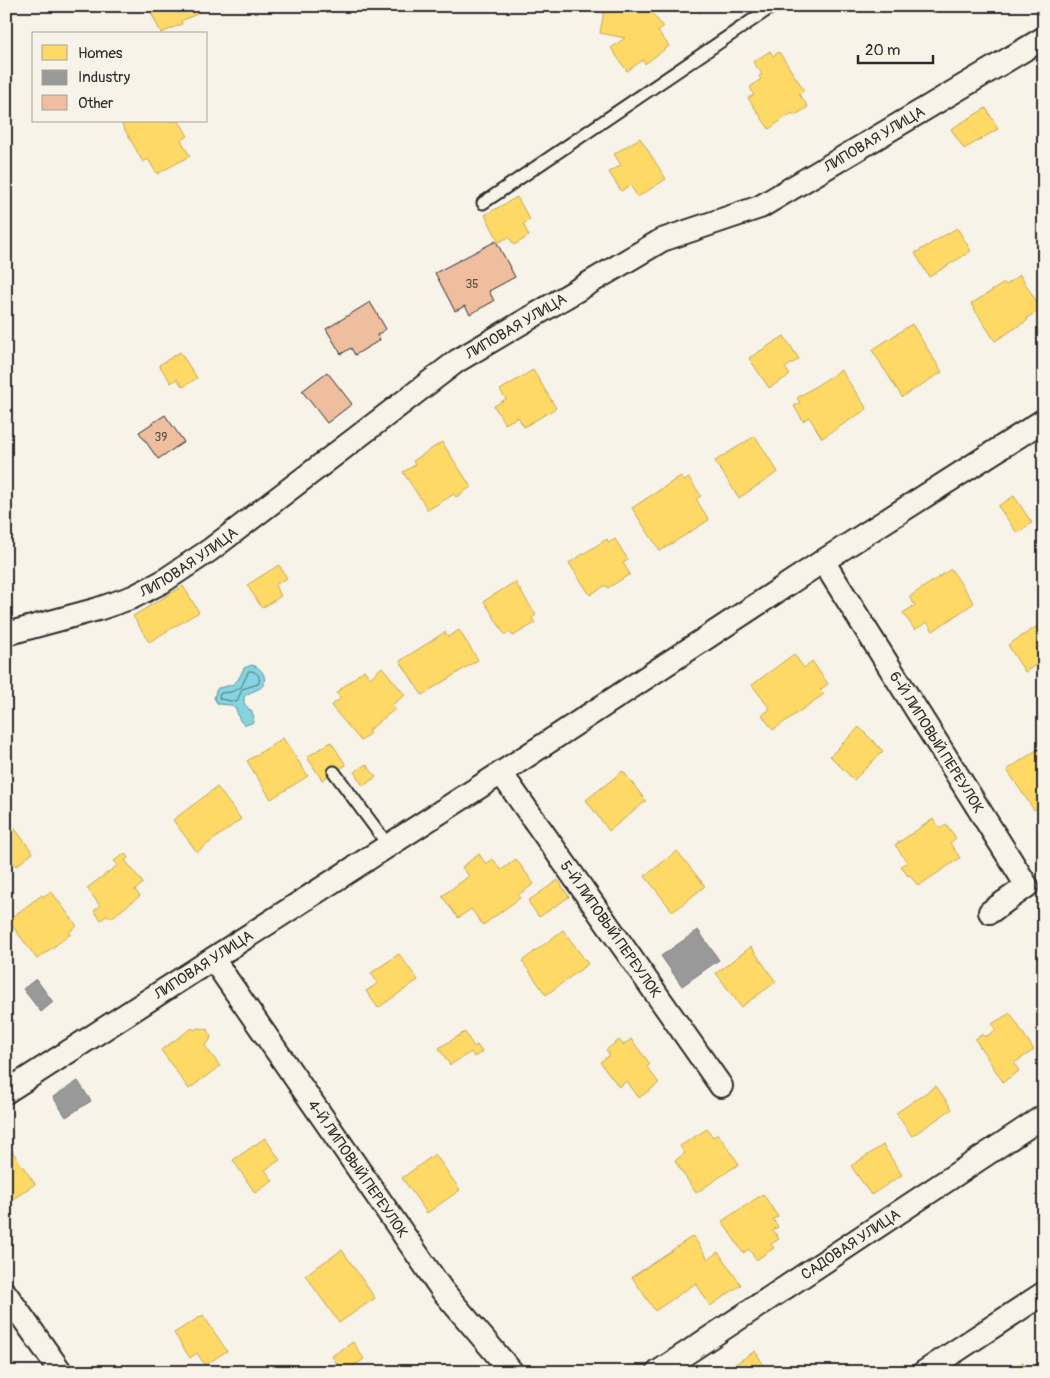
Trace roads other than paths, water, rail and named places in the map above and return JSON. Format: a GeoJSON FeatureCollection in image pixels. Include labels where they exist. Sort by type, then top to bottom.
{"type":"FeatureCollection","features":[{"type":"Feature","properties":{"kind":"street","name":"ЛИПОВАЯ УЛИЦА"},"geometry":{"type":"LineString","coordinates":[[6,634],[98,609],[133,597],[162,582],[210,550],[457,361],[662,240],[760,206],[1044,38]]}},
{"type":"Feature","properties":{"kind":"street","name":"ЛИПОВАЯ УЛИЦА"},"geometry":{"type":"LineString","coordinates":[[6,1092],[501,773],[823,560],[1044,420]]}},
{"type":"Feature","properties":{"kind":"street","name":"6-Й ЛИПОВЫЙ ПЕРЕУЛОК"},"geometry":{"type":"LineString","coordinates":[[823,560],[1027,886],[990,912]]}},
{"type":"Feature","properties":{"kind":"street","name":"5-Й ЛИПОВЫЙ ПЕРЕУЛОК"},"geometry":{"type":"LineString","coordinates":[[501,773],[722,1086]]}},
{"type":"Feature","properties":{"kind":"street","name":"4-Й ЛИПОВЫЙ ПЕРЕУЛОК"},"geometry":{"type":"LineString","coordinates":[[213,959],[442,1290],[512,1372]]}},
{"type":"Feature","properties":{"kind":"street","name":"САДОВАЯ УЛИЦА"},"geometry":{"type":"LineString","coordinates":[[658,1372],[1044,1116]]}},
{"type":"Feature","properties":{"kind":"street"},"geometry":{"type":"LineString","coordinates":[[6,1294],[61,1372]]}},
{"type":"Feature","properties":{"kind":"street"},"geometry":{"type":"LineString","coordinates":[[924,1372],[1044,1294]]}},
{"type":"Feature","properties":{"kind":"lane"},"geometry":{"type":"LineString","coordinates":[[482,203],[773,6]]}},
{"type":"Feature","properties":{"kind":"lane"},"geometry":{"type":"LineString","coordinates":[[334,772],[388,845]]}},
{"type":"Feature","properties":{"kind":"water"},"geometry":{"type":"Polygon","coordinates":[[[252,665],[261,670],[265,681],[261,687],[244,697],[244,703],[252,712],[254,719],[249,724],[243,724],[239,719],[236,709],[231,705],[218,704],[214,698],[218,688],[235,683],[244,668],[252,665]]]}}]}
